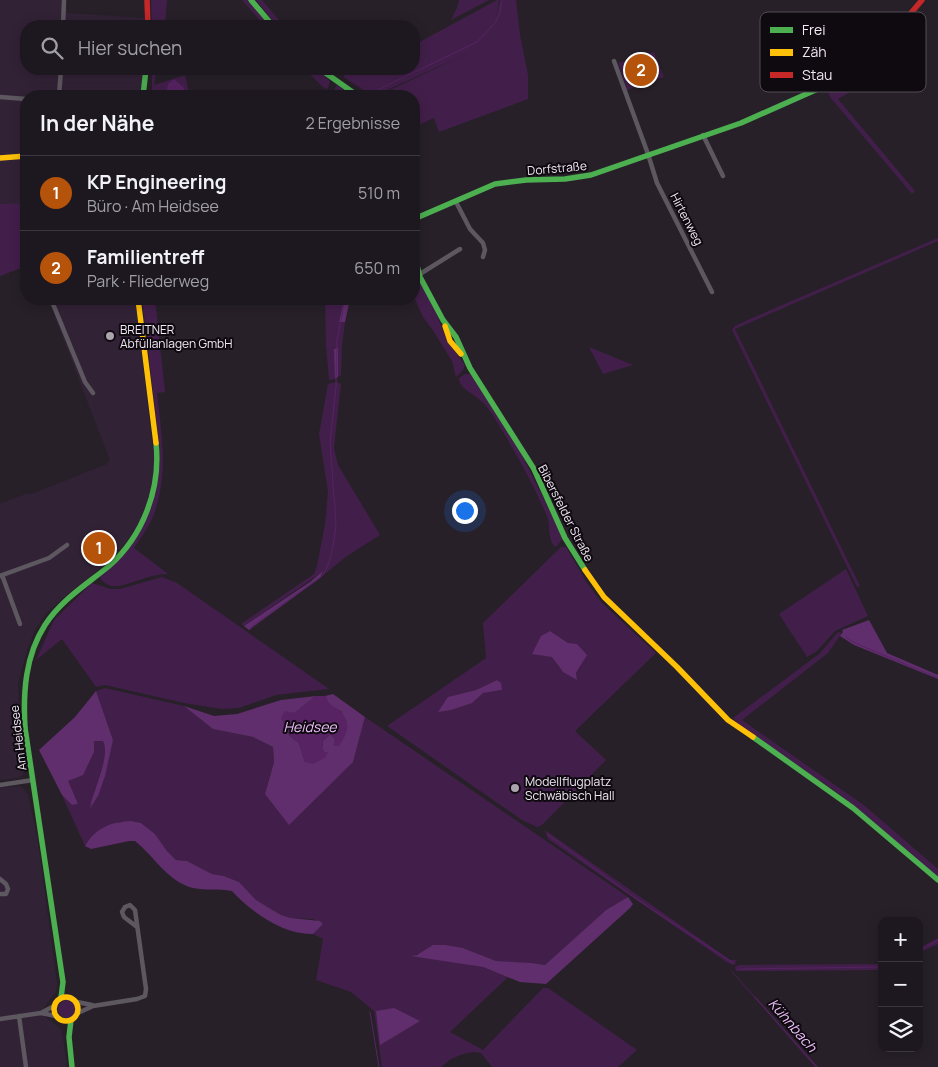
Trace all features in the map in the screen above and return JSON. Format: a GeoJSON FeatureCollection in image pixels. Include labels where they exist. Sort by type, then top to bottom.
{"type":"FeatureCollection","features":[{"type":"Feature","properties":{"kind":"street"},"geometry":{"type":"LineString","coordinates":[[64,0],[64,20]]}},
{"type":"Feature","properties":{"kind":"street"},"geometry":{"type":"LineString","coordinates":[[147,0],[148,20]]}},
{"type":"Feature","properties":{"kind":"street"},"geometry":{"type":"LineString","coordinates":[[251,0],[268,20]]}},
{"type":"Feature","properties":{"kind":"street","name":"Dorfstraße"},"geometry":{"type":"LineString","coordinates":[[911,12],[922,0]]}},
{"type":"Feature","properties":{"kind":"street","name":"Hirtenweg"},"geometry":{"type":"LineString","coordinates":[[614,61],[657,183],[712,292]]}},
{"type":"Feature","properties":{"kind":"street"},"geometry":{"type":"LineString","coordinates":[[60,90],[61,75]]}},
{"type":"Feature","properties":{"kind":"street"},"geometry":{"type":"LineString","coordinates":[[144,90],[145,75]]}},
{"type":"Feature","properties":{"kind":"street"},"geometry":{"type":"LineString","coordinates":[[328,75],[350,90]]}},
{"type":"Feature","properties":{"kind":"street","name":"Dorfstraße"},"geometry":{"type":"LineString","coordinates":[[420,217],[495,184],[526,180],[565,179],[591,175],[747,120],[812,92]]}},
{"type":"Feature","properties":{"kind":"street"},"geometry":{"type":"LineString","coordinates":[[0,97],[20,99]]}},
{"type":"Feature","properties":{"kind":"street"},"geometry":{"type":"LineString","coordinates":[[703,135],[723,176]]}},
{"type":"Feature","properties":{"kind":"street"},"geometry":{"type":"LineString","coordinates":[[0,158],[20,156]]}},
{"type":"Feature","properties":{"kind":"street"},"geometry":{"type":"LineString","coordinates":[[456,202],[470,228],[483,243],[484,257]]}},
{"type":"Feature","properties":{"kind":"street"},"geometry":{"type":"LineString","coordinates":[[420,274],[460,249]]}},
{"type":"Feature","properties":{"kind":"street","name":"Bibersfelder Straße"},"geometry":{"type":"LineString","coordinates":[[420,274],[450,341],[464,357],[534,469],[578,561],[604,597],[734,725],[853,808],[938,880]]}},
{"type":"Feature","properties":{"kind":"street"},"geometry":{"type":"LineString","coordinates":[[53,305],[85,382],[94,393]]}},
{"type":"Feature","properties":{"kind":"street","name":"Am Heidsee"},"geometry":{"type":"LineString","coordinates":[[61,998],[62,982],[23,713],[24,681],[31,654],[38,637],[58,608],[115,560],[133,539],[149,508],[155,483],[157,453],[139,305]]}},
{"type":"Feature","properties":{"kind":"street"},"geometry":{"type":"LineString","coordinates":[[20,624],[1,576],[49,558],[67,545]]}},
{"type":"Feature","properties":{"kind":"street"},"geometry":{"type":"LineString","coordinates":[[0,785],[33,780]]}},
{"type":"Feature","properties":{"kind":"street"},"geometry":{"type":"LineString","coordinates":[[0,879],[6,884],[8,889],[6,894],[0,894]]}},
{"type":"Feature","properties":{"kind":"street"},"geometry":{"type":"LineString","coordinates":[[64,1021],[71,1020],[94,1006],[145,996],[146,989],[135,910],[130,905],[125,906],[122,912],[124,917],[137,927]]}},
{"type":"Feature","properties":{"kind":"street","name":"Am Heidsee"},"geometry":{"type":"LineString","coordinates":[[62,982],[70,997]]}},
{"type":"Feature","properties":{"kind":"street"},"geometry":{"type":"LineString","coordinates":[[0,1019],[40,1013],[54,1006],[61,998],[70,997],[77,1002],[94,1006]]}},
{"type":"Feature","properties":{"kind":"street"},"geometry":{"type":"LineString","coordinates":[[77,1002],[78,1014]]}},
{"type":"Feature","properties":{"kind":"street"},"geometry":{"type":"LineString","coordinates":[[54,1006],[56,1016]]}},
{"type":"Feature","properties":{"kind":"street"},"geometry":{"type":"LineString","coordinates":[[40,1013],[56,1016],[64,1021],[69,1036]]}},
{"type":"Feature","properties":{"kind":"street"},"geometry":{"type":"LineString","coordinates":[[19,1016],[26,1067]]}},
{"type":"Feature","properties":{"kind":"street"},"geometry":{"type":"LineString","coordinates":[[71,1020],[69,1036],[72,1067]]}},
{"type":"Feature","properties":{"kind":"shaded area"},"geometry":{"type":"Polygon","coordinates":[[[0,0],[66,0],[67,13],[145,18],[145,20],[20,20],[20,75],[143,75],[142,83],[141,90],[20,90],[20,268],[0,276],[0,0]]]}},
{"type":"Feature","properties":{"kind":"shaded area"},"geometry":{"type":"Polygon","coordinates":[[[151,0],[167,0],[165,20],[152,20],[151,0]]]}},
{"type":"Feature","properties":{"kind":"shaded area"},"geometry":{"type":"Polygon","coordinates":[[[242,0],[248,0],[265,20],[260,20],[242,0]]]}},
{"type":"Feature","properties":{"kind":"shaded area"},"geometry":{"type":"Polygon","coordinates":[[[256,0],[262,0],[279,20],[272,20],[256,0]]]}},
{"type":"Feature","properties":{"kind":"shaded area"},"geometry":{"type":"Polygon","coordinates":[[[459,0],[489,0],[451,20],[459,0]]]}},
{"type":"Feature","properties":{"kind":"shaded area"},"geometry":{"type":"Polygon","coordinates":[[[499,0],[496,19],[500,0],[516,0],[520,35],[528,75],[528,99],[439,132],[434,118],[420,124],[420,90],[390,90],[475,50],[387,90],[363,90],[343,75],[420,75],[420,42],[499,0]]]}},
{"type":"Feature","properties":{"kind":"shaded area"},"geometry":{"type":"Polygon","coordinates":[[[654,52],[664,77],[627,90],[618,63],[654,52]]]}},
{"type":"Feature","properties":{"kind":"shaded area"},"geometry":{"type":"Polygon","coordinates":[[[152,75],[156,75],[154,85],[185,75],[189,90],[184,90],[184,88],[176,90],[152,90],[152,75]]]}},
{"type":"Feature","properties":{"kind":"shaded area"},"geometry":{"type":"Polygon","coordinates":[[[310,75],[324,75],[330,81],[328,88],[323,87],[310,75]]]}},
{"type":"Feature","properties":{"kind":"shaded area"},"geometry":{"type":"Polygon","coordinates":[[[337,85],[344,90],[334,90],[337,85]]]}},
{"type":"Feature","properties":{"kind":"shaded area"},"geometry":{"type":"Polygon","coordinates":[[[828,92],[850,92],[838,99],[915,191],[912,194],[830,97],[828,92]]]}},
{"type":"Feature","properties":{"kind":"shaded area"},"geometry":{"type":"Polygon","coordinates":[[[20,203],[20,268],[0,276],[0,204],[20,203]]]}},
{"type":"Feature","properties":{"kind":"shaded area"},"geometry":{"type":"Polygon","coordinates":[[[938,238],[938,241],[735,329],[860,586],[857,587],[732,330],[735,326],[750,319],[938,238]]]}},
{"type":"Feature","properties":{"kind":"shaded area"},"geometry":{"type":"Polygon","coordinates":[[[420,281],[435,310],[447,341],[465,365],[456,377],[452,361],[423,317],[418,305],[420,305],[420,281]]]}},
{"type":"Feature","properties":{"kind":"shaded area"},"geometry":{"type":"Polygon","coordinates":[[[50,305],[136,305],[154,458],[153,478],[148,499],[139,522],[127,541],[114,557],[46,613],[35,630],[18,683],[19,725],[24,771],[23,775],[18,778],[0,780],[0,504],[26,494],[32,494],[107,464],[110,460],[50,305]]]}},
{"type":"Feature","properties":{"kind":"shaded area"},"geometry":{"type":"Polygon","coordinates":[[[143,305],[156,305],[165,392],[157,393],[163,457],[161,488],[157,504],[152,519],[134,548],[168,574],[153,576],[124,585],[112,586],[106,584],[99,577],[114,565],[137,537],[152,506],[159,470],[160,451],[143,305]]]}},
{"type":"Feature","properties":{"kind":"shaded area"},"geometry":{"type":"Polygon","coordinates":[[[325,305],[343,305],[339,322],[345,322],[341,375],[338,377],[338,348],[335,348],[335,379],[329,380],[325,305]]]}},
{"type":"Feature","properties":{"kind":"shaded area"},"geometry":{"type":"Polygon","coordinates":[[[343,305],[349,305],[345,322],[339,322],[343,305]]]}},
{"type":"Feature","properties":{"kind":"shaded area"},"geometry":{"type":"Polygon","coordinates":[[[589,347],[633,365],[603,374],[589,347]]]}},
{"type":"Feature","properties":{"kind":"shaded area"},"geometry":{"type":"Polygon","coordinates":[[[338,348],[338,377],[335,379],[334,349],[338,348]]]}},
{"type":"Feature","properties":{"kind":"shaded area"},"geometry":{"type":"Polygon","coordinates":[[[465,374],[471,374],[519,449],[563,538],[557,546],[554,546],[552,543],[547,516],[538,496],[497,422],[483,403],[461,385],[459,378],[465,374]]]}},
{"type":"Feature","properties":{"kind":"shaded area"},"geometry":{"type":"Polygon","coordinates":[[[337,382],[341,384],[334,448],[338,465],[380,535],[347,556],[320,578],[322,572],[244,626],[241,624],[314,574],[325,524],[328,492],[319,434],[328,384],[337,382]]]}},
{"type":"Feature","properties":{"kind":"shaded area"},"geometry":{"type":"Polygon","coordinates":[[[561,547],[566,547],[587,583],[602,603],[656,653],[575,731],[606,760],[542,825],[537,827],[522,820],[387,726],[486,658],[483,623],[561,547]],[[550,631],[555,660],[562,670],[577,679],[576,673],[581,666],[568,643],[550,631]],[[497,680],[476,690],[449,697],[502,690],[497,680]]]}},
{"type":"Feature","properties":{"kind":"shaded area"},"geometry":{"type":"Polygon","coordinates":[[[846,569],[868,616],[835,631],[817,651],[807,657],[779,614],[846,569]]]}},
{"type":"Feature","properties":{"kind":"shaded area"},"geometry":{"type":"Polygon","coordinates":[[[323,571],[320,578],[249,630],[244,626],[310,582],[323,571]]]}},
{"type":"Feature","properties":{"kind":"shaded area"},"geometry":{"type":"Polygon","coordinates":[[[162,577],[177,583],[329,689],[276,695],[239,708],[222,709],[184,703],[105,685],[96,687],[62,639],[36,660],[54,620],[92,583],[111,589],[120,589],[162,577]]]}},
{"type":"Feature","properties":{"kind":"shaded area"},"geometry":{"type":"Polygon","coordinates":[[[869,620],[887,653],[938,675],[938,679],[854,645],[840,636],[843,632],[842,630],[869,620]]]}},
{"type":"Feature","properties":{"kind":"shaded area"},"geometry":{"type":"Polygon","coordinates":[[[550,631],[568,643],[577,644],[587,655],[576,673],[577,680],[563,672],[552,657],[532,654],[541,636],[550,631]]]}},
{"type":"Feature","properties":{"kind":"shaded area"},"geometry":{"type":"Polygon","coordinates":[[[838,632],[842,633],[828,653],[742,720],[865,806],[938,869],[938,878],[842,796],[740,726],[733,718],[819,654],[838,632]]]}},
{"type":"Feature","properties":{"kind":"shaded area"},"geometry":{"type":"Polygon","coordinates":[[[497,680],[501,683],[502,690],[483,693],[472,703],[438,712],[448,697],[476,690],[497,680]]]}},
{"type":"Feature","properties":{"kind":"shaded area"},"geometry":{"type":"Polygon","coordinates":[[[105,688],[184,706],[213,729],[253,737],[273,747],[274,762],[265,794],[353,762],[365,717],[628,897],[606,910],[545,965],[496,961],[463,948],[414,955],[483,967],[508,977],[450,1032],[483,1050],[543,988],[548,988],[637,1050],[618,1067],[492,1067],[481,1053],[474,1052],[451,1059],[441,1067],[382,1067],[374,1011],[351,992],[316,980],[323,939],[313,934],[323,924],[313,919],[291,918],[281,915],[256,900],[239,882],[212,874],[187,861],[176,860],[155,834],[141,823],[131,821],[118,822],[89,839],[85,846],[62,795],[72,805],[78,804],[67,781],[94,741],[103,741],[105,747],[106,753],[102,770],[113,740],[96,691],[105,688]]]}},
{"type":"Feature","properties":{"kind":"shaded area"},"geometry":{"type":"Polygon","coordinates":[[[96,691],[113,740],[105,776],[98,796],[90,808],[105,755],[103,741],[94,741],[94,752],[83,775],[68,781],[78,804],[72,805],[62,795],[39,750],[75,717],[96,691]]]}},
{"type":"Feature","properties":{"kind":"shaded area"},"geometry":{"type":"Polygon","coordinates":[[[333,694],[365,717],[353,762],[289,825],[265,794],[274,762],[273,747],[253,737],[213,729],[184,706],[214,716],[237,714],[281,700],[316,696],[295,713],[284,727],[290,736],[299,743],[305,762],[328,752],[324,752],[322,748],[323,741],[330,734],[334,738],[342,712],[329,705],[325,696],[333,694]]]}},
{"type":"Feature","properties":{"kind":"shaded area"},"geometry":{"type":"Polygon","coordinates":[[[20,786],[28,794],[37,836],[57,983],[56,991],[44,1007],[45,1017],[62,1030],[67,1067],[0,1067],[0,788],[20,786]]]}},
{"type":"Feature","properties":{"kind":"shaded area"},"geometry":{"type":"Polygon","coordinates":[[[131,821],[141,823],[155,834],[176,860],[187,861],[212,874],[239,882],[256,900],[281,915],[320,921],[323,924],[313,934],[291,931],[258,914],[232,891],[198,889],[184,885],[169,874],[135,841],[91,849],[85,846],[104,827],[131,821]]]}},
{"type":"Feature","properties":{"kind":"shaded area"},"geometry":{"type":"Polygon","coordinates":[[[545,830],[730,960],[737,960],[733,965],[728,963],[548,839],[545,830]]]}},
{"type":"Feature","properties":{"kind":"shaded area"},"geometry":{"type":"Polygon","coordinates":[[[628,897],[633,904],[630,908],[546,984],[520,982],[483,967],[411,956],[417,955],[433,945],[445,945],[463,948],[496,961],[545,965],[606,910],[628,897]]]}},
{"type":"Feature","properties":{"kind":"shaded area"},"geometry":{"type":"Polygon","coordinates":[[[938,938],[938,944],[923,951],[923,946],[938,938]]]}},
{"type":"Feature","properties":{"kind":"shaded area"},"geometry":{"type":"Polygon","coordinates":[[[878,964],[878,970],[736,971],[735,967],[739,965],[878,964]]]}},
{"type":"Feature","properties":{"kind":"shaded area"},"geometry":{"type":"Polygon","coordinates":[[[730,970],[732,971],[818,1067],[815,1067],[730,970]]]}},
{"type":"Feature","properties":{"kind":"shaded area"},"geometry":{"type":"Polygon","coordinates":[[[67,1000],[73,1003],[76,1009],[73,1015],[67,1018],[61,1015],[58,1009],[61,1003],[67,1000]]]}},
{"type":"Feature","properties":{"kind":"shaded area"},"geometry":{"type":"Polygon","coordinates":[[[394,1008],[420,1021],[380,1045],[376,1011],[394,1008]]]}},
{"type":"Feature","properties":{"kind":"water"},"geometry":{"type":"Polygon","coordinates":[[[174,79],[184,90],[167,90],[168,84],[174,79]]]}},
{"type":"Feature","properties":{"kind":"water","name":"Heidsee"},"geometry":{"type":"Polygon","coordinates":[[[316,696],[325,696],[331,705],[342,713],[347,721],[347,730],[339,746],[334,746],[334,738],[330,734],[323,741],[322,748],[324,752],[328,752],[325,758],[313,764],[305,762],[299,743],[290,736],[281,718],[285,711],[295,713],[316,696]]]}},
{"type":"Feature","properties":{"kind":"waterway"},"geometry":{"type":"LineString","coordinates":[[420,69],[477,42],[495,23],[502,1]]}},
{"type":"Feature","properties":{"kind":"waterway"},"geometry":{"type":"LineString","coordinates":[[377,90],[408,75]]}},
{"type":"Feature","properties":{"kind":"waterway"},"geometry":{"type":"LineString","coordinates":[[250,628],[322,576],[330,558],[336,523],[330,443],[336,386],[337,340],[344,305]]}},
{"type":"Feature","properties":{"kind":"waterway"},"geometry":{"type":"LineString","coordinates":[[846,637],[855,643],[938,678]]}},
{"type":"Feature","properties":{"kind":"waterway"},"geometry":{"type":"LineString","coordinates":[[547,834],[638,900],[735,964]]}},
{"type":"Feature","properties":{"kind":"waterway"},"geometry":{"type":"LineString","coordinates":[[923,949],[938,940]]}},
{"type":"Feature","properties":{"kind":"waterway"},"geometry":{"type":"LineString","coordinates":[[741,969],[878,967]]}},
{"type":"Feature","properties":{"kind":"waterway","name":"Kühnbach"},"geometry":{"type":"LineString","coordinates":[[755,997],[817,1067]]}},
{"type":"Feature","properties":{"kind":"waterway"},"geometry":{"type":"LineString","coordinates":[[370,1012],[379,1067]]}},
{"type":"Feature","properties":{"kind":"traffic: fast"},"geometry":{"type":"LineString","coordinates":[[251,0],[268,20]]}},
{"type":"Feature","properties":{"kind":"traffic: fast"},"geometry":{"type":"LineString","coordinates":[[144,90],[145,75]]}},
{"type":"Feature","properties":{"kind":"traffic: fast"},"geometry":{"type":"LineString","coordinates":[[328,75],[350,90]]}},
{"type":"Feature","properties":{"kind":"traffic: fast"},"geometry":{"type":"LineString","coordinates":[[420,216],[495,184],[526,180],[565,179],[591,175],[741,123],[811,92]]}},
{"type":"Feature","properties":{"kind":"traffic: fast"},"geometry":{"type":"LineString","coordinates":[[420,277],[443,320],[456,337],[470,368],[534,469],[565,538],[585,570]]}},
{"type":"Feature","properties":{"kind":"traffic: fast"},"geometry":{"type":"LineString","coordinates":[[61,998],[63,982],[25,728],[24,701],[29,662],[38,637],[51,616],[66,600],[109,566],[121,554],[140,526],[147,511],[156,477],[156,443]]}},
{"type":"Feature","properties":{"kind":"traffic: fast"},"geometry":{"type":"LineString","coordinates":[[753,737],[853,808],[938,880]]}},
{"type":"Feature","properties":{"kind":"traffic: fast"},"geometry":{"type":"LineString","coordinates":[[71,1020],[69,1037],[72,1067]]}},
{"type":"Feature","properties":{"kind":"traffic: slow"},"geometry":{"type":"LineString","coordinates":[[0,158],[20,156]]}},
{"type":"Feature","properties":{"kind":"traffic: slow"},"geometry":{"type":"LineString","coordinates":[[139,305],[156,443]]}},
{"type":"Feature","properties":{"kind":"traffic: slow"},"geometry":{"type":"LineString","coordinates":[[445,326],[450,341],[461,354]]}},
{"type":"Feature","properties":{"kind":"traffic: slow"},"geometry":{"type":"LineString","coordinates":[[585,570],[604,597],[677,667],[728,720],[753,737]]}},
{"type":"Feature","properties":{"kind":"traffic: slow"},"geometry":{"type":"LineString","coordinates":[[66,997],[75,1000],[78,1009],[75,1018],[66,1021],[57,1018],[54,1009],[57,1000],[66,997]]}},
{"type":"Feature","properties":{"kind":"traffic: jam"},"geometry":{"type":"LineString","coordinates":[[147,0],[148,20]]}},
{"type":"Feature","properties":{"kind":"traffic: jam"},"geometry":{"type":"LineString","coordinates":[[912,12],[922,0]]}},
{"type":"Feature","properties":{"kind":"place","name":"Familientreff"},"geometry":{"type":"Point","coordinates":[641,70]}},
{"type":"Feature","properties":{"kind":"place","name":"BREITNER Abfüllanlagen GmbH"},"geometry":{"type":"Point","coordinates":[110,336]}},
{"type":"Feature","properties":{"kind":"place","name":"KP Engineering"},"geometry":{"type":"Point","coordinates":[99,548]}},
{"type":"Feature","properties":{"kind":"place","name":"Modellflugplatz Schwäbisch Hall"},"geometry":{"type":"Point","coordinates":[515,788]}}]}
